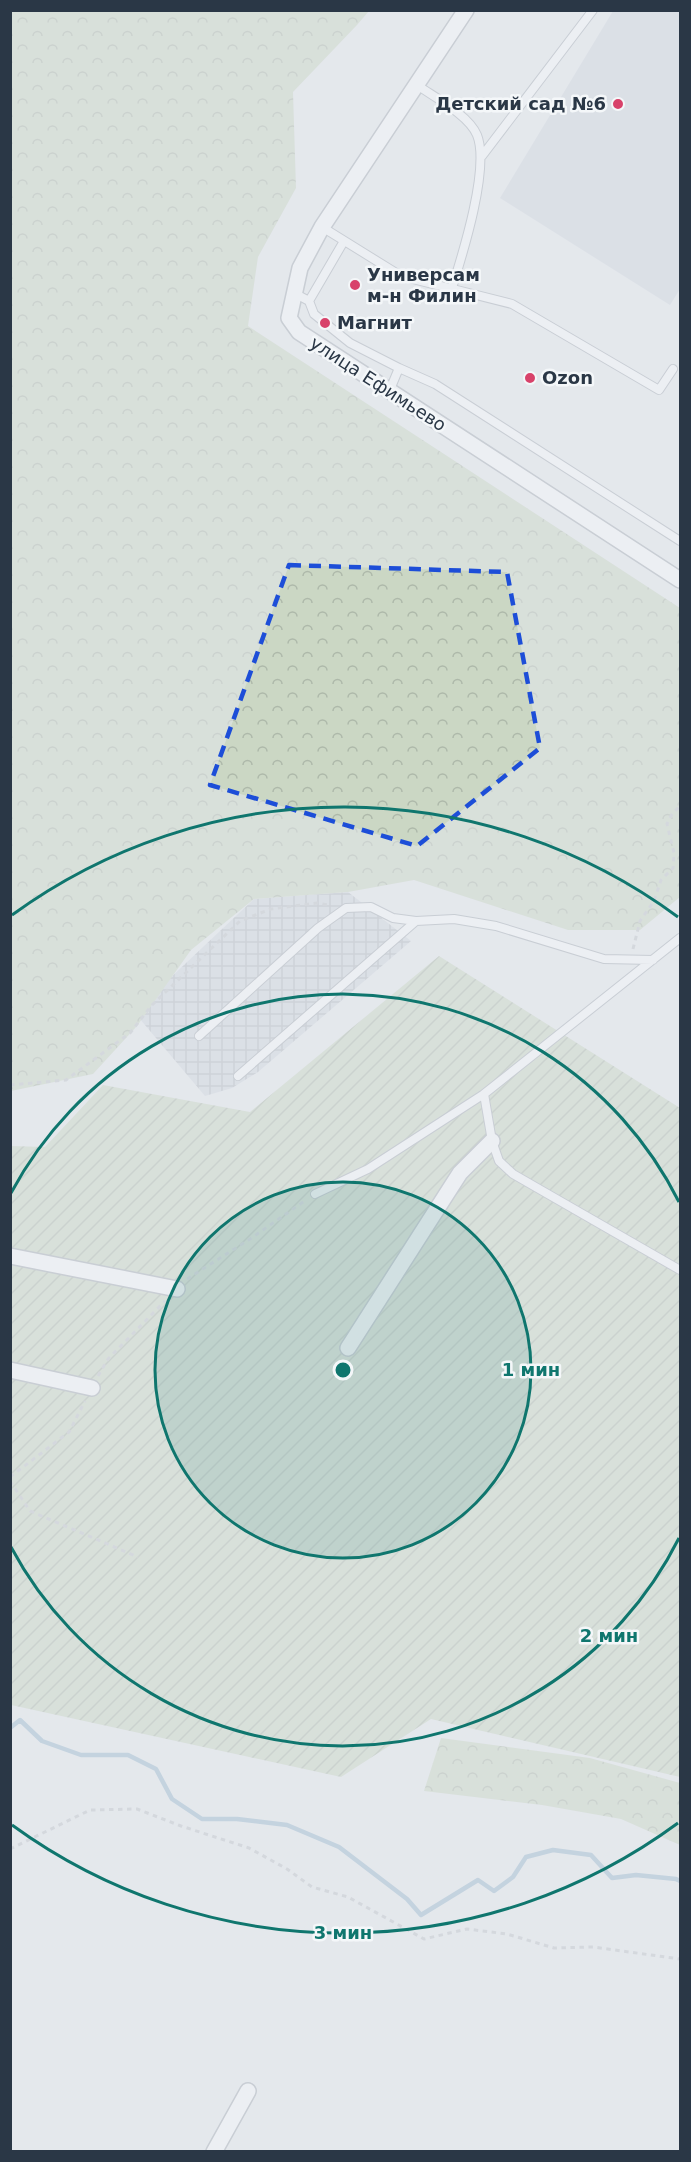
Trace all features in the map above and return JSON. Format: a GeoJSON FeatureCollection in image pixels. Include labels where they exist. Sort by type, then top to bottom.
{"type":"FeatureCollection","features":[{"type":"Feature","properties":{"kind":"street","name":"улица Ефимьево"},"geometry":{"type":"LineString","coordinates":[[465,10],[322,227],[300,268],[289,318],[299,332],[681,580]]}},
{"type":"Feature","properties":{"kind":"street"},"geometry":{"type":"LineString","coordinates":[[348,1348],[460,1173],[492,1141]]}},
{"type":"Feature","properties":{"kind":"street"},"geometry":{"type":"LineString","coordinates":[[10,1256],[177,1289]]}},
{"type":"Feature","properties":{"kind":"street"},"geometry":{"type":"LineString","coordinates":[[10,1370],[92,1388]]}},
{"type":"Feature","properties":{"kind":"street"},"geometry":{"type":"LineString","coordinates":[[214,2151],[248,2091]]}},
{"type":"Feature","properties":{"kind":"lane"},"geometry":{"type":"LineString","coordinates":[[482,156],[593,10]]}},
{"type":"Feature","properties":{"kind":"lane"},"geometry":{"type":"LineString","coordinates":[[417,85],[460,115],[477,133],[482,156],[470,230],[452,288]]}},
{"type":"Feature","properties":{"kind":"lane"},"geometry":{"type":"LineString","coordinates":[[322,227],[401,276],[512,304],[658,390],[673,369]]}},
{"type":"Feature","properties":{"kind":"lane"},"geometry":{"type":"LineString","coordinates":[[309,301],[344,241]]}},
{"type":"Feature","properties":{"kind":"lane"},"geometry":{"type":"LineString","coordinates":[[293,293],[309,301],[314,314],[350,343],[435,384],[681,541]]}},
{"type":"Feature","properties":{"kind":"lane"},"geometry":{"type":"LineString","coordinates":[[389,392],[399,368]]}},
{"type":"Feature","properties":{"kind":"lane"},"geometry":{"type":"LineString","coordinates":[[199,1035],[318,928],[346,908],[371,907],[393,918],[416,921],[454,919],[496,926],[604,959],[653,960]]}},
{"type":"Feature","properties":{"kind":"lane"},"geometry":{"type":"LineString","coordinates":[[238,1076],[416,921]]}},
{"type":"Feature","properties":{"kind":"lane"},"geometry":{"type":"LineString","coordinates":[[315,1194],[368,1169],[484,1094],[681,938]]}},
{"type":"Feature","properties":{"kind":"lane"},"geometry":{"type":"LineString","coordinates":[[484,1094],[492,1141],[499,1161],[513,1174],[681,1270]]}},
{"type":"Feature","properties":{"kind":"path"},"geometry":{"type":"LineString","coordinates":[[633,960],[633,948],[640,921],[654,901],[661,880],[673,868],[674,853],[667,824],[672,814],[681,806]]}},
{"type":"Feature","properties":{"kind":"path"},"geometry":{"type":"LineString","coordinates":[[10,1085],[66,1080],[130,1033],[152,1005],[240,921],[271,909],[317,903],[346,908]]}},
{"type":"Feature","properties":{"kind":"path"},"geometry":{"type":"LineString","coordinates":[[138,1557],[30,1511],[10,1479],[69,1432],[108,1359],[186,1280],[315,1194]]}},
{"type":"Feature","properties":{"kind":"path"},"geometry":{"type":"LineString","coordinates":[[10,1848],[90,1809],[137,1809],[249,1848],[287,1869],[312,1887],[348,1898],[424,1939],[467,1929],[507,1935],[554,1948],[593,1947],[681,1959]]}},
{"type":"Feature","properties":{"kind":"highlighted area"},"geometry":{"type":"Polygon","coordinates":[[[289,565],[507,572],[540,748],[417,846],[210,785],[289,565]]]}},
{"type":"Feature","properties":{"kind":"shaded area","name":"Детский сад №6"},"geometry":{"type":"Polygon","coordinates":[[[613,11],[680,11],[680,289],[670,305],[500,198],[613,11]]]}},
{"type":"Feature","properties":{"kind":"shaded area"},"geometry":{"type":"Polygon","coordinates":[[[348,892],[411,941],[258,1072],[232,1088],[205,1096],[134,1012],[254,899],[348,892]]]}},
{"type":"Feature","properties":{"kind":"green space"},"geometry":{"type":"Polygon","coordinates":[[[10,11],[369,11],[293,92],[296,188],[258,257],[248,326],[680,608],[680,897],[640,930],[568,930],[414,880],[348,892],[254,899],[191,950],[137,1026],[93,1074],[11,1091],[10,11]]]}},
{"type":"Feature","properties":{"kind":"green space"},"geometry":{"type":"Polygon","coordinates":[[[439,956],[680,1108],[680,1777],[431,1719],[341,1777],[11,1705],[11,1146],[45,1147],[103,1085],[250,1112],[439,956]]]}},
{"type":"Feature","properties":{"kind":"green space"},"geometry":{"type":"Polygon","coordinates":[[[441,1738],[590,1758],[680,1783],[680,1845],[621,1819],[542,1805],[424,1791],[441,1738]]]}},
{"type":"Feature","properties":{"kind":"waterway"},"geometry":{"type":"LineString","coordinates":[[10,1728],[20,1720],[42,1741],[81,1755],[128,1755],[156,1769],[172,1799],[202,1819],[237,1819],[287,1825],[339,1847],[407,1899],[421,1915],[478,1880],[494,1891],[513,1877],[526,1857],[553,1850],[591,1855],[612,1878],[636,1875],[680,1881]]}},
{"type":"Feature","properties":{"kind":"place","name":"Детский сад №6"},"geometry":{"type":"Point","coordinates":[618,104]}},
{"type":"Feature","properties":{"kind":"place","name":"Универсам м-н Филин"},"geometry":{"type":"Point","coordinates":[355,285]}},
{"type":"Feature","properties":{"kind":"place","name":"Магнит"},"geometry":{"type":"Point","coordinates":[325,323]}},
{"type":"Feature","properties":{"kind":"place","name":"Ozon"},"geometry":{"type":"Point","coordinates":[530,378]}}]}
